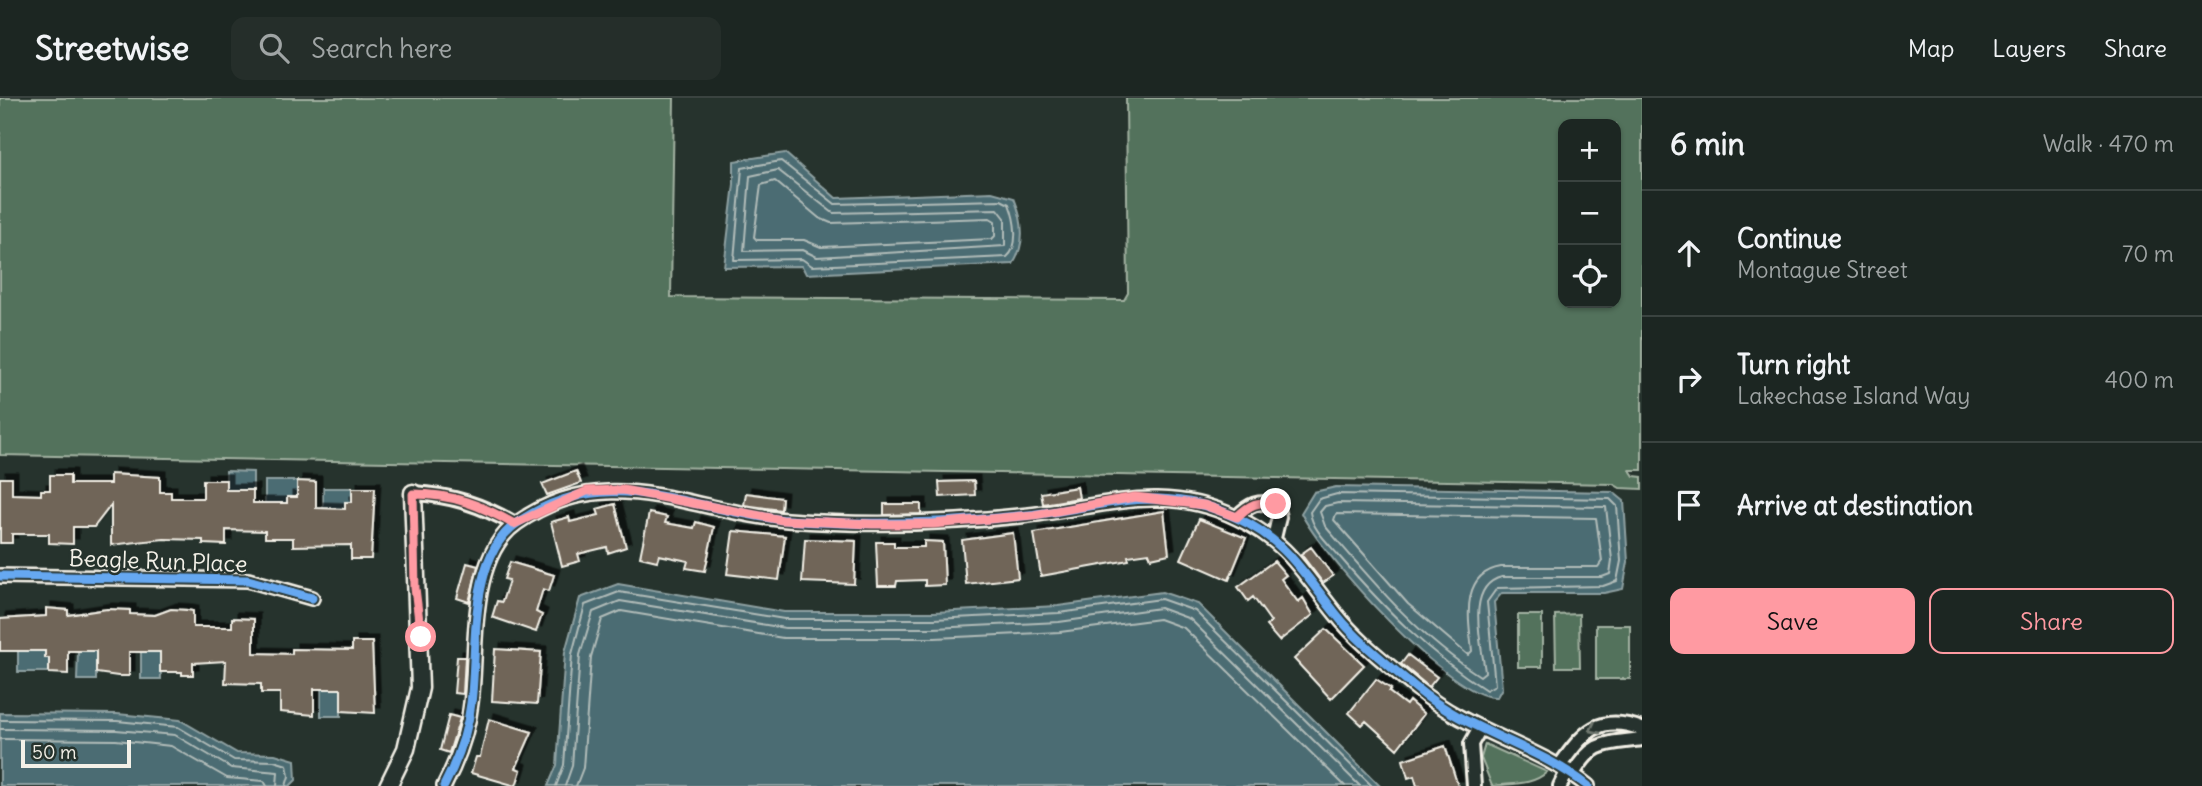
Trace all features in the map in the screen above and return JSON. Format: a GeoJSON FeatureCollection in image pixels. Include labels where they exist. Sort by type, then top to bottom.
{"type":"FeatureCollection","features":[{"type":"Feature","properties":{"kind":"street"},"geometry":{"type":"LineString","coordinates":[[444,786],[456,764],[471,706],[480,588],[494,552],[514,524],[587,491],[623,490],[782,520],[872,524],[933,524],[1034,515],[1135,497],[1204,505],[1237,517],[1274,538],[1301,565],[1338,617],[1418,690],[1479,730],[1567,769],[1588,786]]}},
{"type":"Feature","properties":{"kind":"street"},"geometry":{"type":"LineString","coordinates":[[388,786],[405,749],[420,688],[413,494],[455,497],[483,506],[514,524]]}},
{"type":"Feature","properties":{"kind":"street"},"geometry":{"type":"LineString","coordinates":[[1237,517],[1249,505],[1261,502],[1276,504],[1279,517],[1274,538]]}},
{"type":"Feature","properties":{"kind":"street","name":"Beagle Run Place"},"geometry":{"type":"LineString","coordinates":[[0,576],[248,580],[312,598]]}},
{"type":"Feature","properties":{"kind":"street"},"geometry":{"type":"LineString","coordinates":[[1560,786],[1581,736],[1601,724],[1630,725],[1642,729]]}},
{"type":"Feature","properties":{"kind":"street"},"geometry":{"type":"LineString","coordinates":[[1474,786],[1471,744],[1479,730]]}},
{"type":"Feature","properties":{"kind":"street"},"geometry":{"type":"LineString","coordinates":[[1567,769],[1585,752],[1602,743],[1642,739]]}},
{"type":"Feature","properties":{"kind":"green space"},"geometry":{"type":"Polygon","coordinates":[[[0,98],[674,98],[671,297],[1124,300],[1128,293],[1126,98],[1642,98],[1642,470],[1630,470],[1634,476],[1642,477],[1642,489],[1620,488],[1613,484],[0,455],[0,98]]]}},
{"type":"Feature","properties":{"kind":"green space"},"geometry":{"type":"Polygon","coordinates":[[[1579,614],[1580,667],[1556,667],[1555,615],[1579,614]]]}},
{"type":"Feature","properties":{"kind":"green space"},"geometry":{"type":"Polygon","coordinates":[[[1518,615],[1542,615],[1542,667],[1518,667],[1518,615]]]}},
{"type":"Feature","properties":{"kind":"green space"},"geometry":{"type":"Polygon","coordinates":[[[1596,625],[1630,625],[1630,679],[1596,679],[1596,625]]]}},
{"type":"Feature","properties":{"kind":"green space"},"geometry":{"type":"Polygon","coordinates":[[[1485,744],[1547,772],[1528,782],[1492,786],[1481,758],[1485,744]]]}},
{"type":"Feature","properties":{"kind":"water"},"geometry":{"type":"Polygon","coordinates":[[[785,153],[836,198],[992,192],[1014,198],[1022,232],[1017,256],[1013,264],[806,274],[802,266],[724,267],[734,184],[734,161],[785,153]]]}},
{"type":"Feature","properties":{"kind":"water"},"geometry":{"type":"Polygon","coordinates":[[[226,471],[253,472],[253,490],[226,490],[226,471]]]}},
{"type":"Feature","properties":{"kind":"water"},"geometry":{"type":"Polygon","coordinates":[[[265,481],[297,481],[297,497],[287,497],[287,503],[265,503],[265,481]]]}},
{"type":"Feature","properties":{"kind":"water"},"geometry":{"type":"Polygon","coordinates":[[[1336,487],[1613,492],[1624,501],[1628,562],[1623,589],[1604,593],[1502,593],[1494,602],[1502,688],[1497,697],[1476,692],[1450,676],[1390,622],[1313,533],[1301,513],[1314,492],[1336,487]]]}},
{"type":"Feature","properties":{"kind":"water"},"geometry":{"type":"Polygon","coordinates":[[[323,488],[352,488],[352,502],[345,509],[323,509],[323,488]]]}},
{"type":"Feature","properties":{"kind":"water"},"geometry":{"type":"Polygon","coordinates":[[[618,584],[784,612],[934,612],[1058,606],[1162,592],[1198,604],[1380,786],[548,786],[557,765],[565,652],[580,598],[618,584]]]}},
{"type":"Feature","properties":{"kind":"water"},"geometry":{"type":"Polygon","coordinates":[[[18,651],[45,651],[45,658],[49,658],[49,672],[18,672],[18,651]]]}},
{"type":"Feature","properties":{"kind":"water"},"geometry":{"type":"Polygon","coordinates":[[[78,651],[96,651],[96,680],[77,680],[78,651]]]}},
{"type":"Feature","properties":{"kind":"water"},"geometry":{"type":"Polygon","coordinates":[[[141,652],[160,652],[161,679],[141,679],[141,652]]]}},
{"type":"Feature","properties":{"kind":"water"},"geometry":{"type":"Polygon","coordinates":[[[321,689],[341,689],[341,716],[321,716],[321,689]]]}},
{"type":"Feature","properties":{"kind":"water"},"geometry":{"type":"Polygon","coordinates":[[[0,713],[117,714],[180,720],[237,753],[275,754],[295,760],[296,780],[290,786],[0,786],[0,713]]]}},
{"type":"Feature","properties":{"kind":"building"},"geometry":{"type":"Polygon","coordinates":[[[576,471],[581,483],[547,495],[542,484],[576,471]]]}},
{"type":"Feature","properties":{"kind":"building"},"geometry":{"type":"Polygon","coordinates":[[[110,474],[160,477],[160,492],[171,492],[171,498],[203,498],[203,480],[226,480],[226,490],[253,490],[253,503],[287,503],[287,497],[297,497],[297,481],[316,482],[316,508],[345,509],[345,502],[352,502],[352,488],[375,488],[371,559],[351,559],[351,545],[293,546],[293,538],[265,538],[265,531],[226,530],[226,545],[203,544],[203,540],[164,539],[111,545],[111,505],[94,527],[73,527],[73,544],[49,543],[49,534],[12,534],[12,543],[0,543],[0,478],[12,478],[12,494],[41,495],[41,490],[50,490],[50,475],[70,475],[70,484],[110,484],[110,474]]]}},
{"type":"Feature","properties":{"kind":"building"},"geometry":{"type":"Polygon","coordinates":[[[974,481],[975,495],[940,497],[939,482],[974,481]]]}},
{"type":"Feature","properties":{"kind":"building"},"geometry":{"type":"Polygon","coordinates":[[[1077,487],[1079,498],[1043,504],[1041,493],[1077,487]]]}},
{"type":"Feature","properties":{"kind":"building"},"geometry":{"type":"Polygon","coordinates":[[[746,493],[782,498],[781,510],[744,505],[746,493]]]}},
{"type":"Feature","properties":{"kind":"building"},"geometry":{"type":"Polygon","coordinates":[[[615,504],[626,547],[608,553],[607,547],[578,554],[580,561],[562,566],[551,522],[569,517],[570,522],[599,515],[597,509],[615,504]]]}},
{"type":"Feature","properties":{"kind":"building"},"geometry":{"type":"Polygon","coordinates":[[[884,504],[921,504],[921,514],[884,515],[884,504]]]}},
{"type":"Feature","properties":{"kind":"building"},"geometry":{"type":"Polygon","coordinates":[[[1164,511],[1169,554],[1151,558],[1149,553],[1128,556],[1129,560],[1041,576],[1034,533],[1164,511]]]}},
{"type":"Feature","properties":{"kind":"building"},"geometry":{"type":"Polygon","coordinates":[[[649,513],[667,517],[665,523],[694,528],[696,522],[714,527],[705,571],[686,568],[688,561],[659,555],[657,561],[640,557],[649,513]]]}},
{"type":"Feature","properties":{"kind":"building"},"geometry":{"type":"Polygon","coordinates":[[[1199,519],[1246,538],[1229,580],[1181,559],[1199,519]]]}},
{"type":"Feature","properties":{"kind":"building"},"geometry":{"type":"Polygon","coordinates":[[[733,531],[785,536],[779,580],[727,574],[733,531]]]}},
{"type":"Feature","properties":{"kind":"building"},"geometry":{"type":"Polygon","coordinates":[[[1013,533],[1018,578],[966,584],[962,540],[1013,533]]]}},
{"type":"Feature","properties":{"kind":"building"},"geometry":{"type":"Polygon","coordinates":[[[805,539],[856,541],[854,584],[802,582],[805,539]]]}},
{"type":"Feature","properties":{"kind":"building"},"geometry":{"type":"Polygon","coordinates":[[[924,541],[943,542],[945,585],[925,586],[925,580],[897,581],[896,586],[878,586],[876,542],[894,542],[894,547],[924,547],[924,541]]]}},
{"type":"Feature","properties":{"kind":"building"},"geometry":{"type":"Polygon","coordinates":[[[1311,547],[1333,576],[1323,583],[1301,554],[1311,547]]]}},
{"type":"Feature","properties":{"kind":"building"},"geometry":{"type":"Polygon","coordinates":[[[1274,561],[1286,575],[1281,579],[1298,602],[1303,598],[1313,615],[1279,641],[1266,626],[1271,622],[1253,597],[1248,601],[1238,587],[1274,561]]]}},
{"type":"Feature","properties":{"kind":"building"},"geometry":{"type":"Polygon","coordinates":[[[510,562],[554,575],[549,591],[543,589],[536,612],[542,615],[536,632],[492,617],[497,601],[502,602],[509,580],[504,579],[510,562]]]}},
{"type":"Feature","properties":{"kind":"building"},"geometry":{"type":"Polygon","coordinates":[[[467,563],[478,566],[469,602],[457,598],[467,563]]]}},
{"type":"Feature","properties":{"kind":"building"},"geometry":{"type":"Polygon","coordinates":[[[46,608],[68,610],[68,615],[107,609],[130,610],[130,614],[155,615],[171,609],[187,610],[193,611],[193,627],[232,627],[232,618],[254,619],[254,653],[292,654],[292,649],[352,650],[352,642],[372,642],[375,713],[341,711],[341,689],[314,689],[314,715],[280,712],[280,693],[261,693],[261,684],[225,683],[226,661],[193,663],[193,675],[182,675],[182,672],[160,672],[160,652],[129,652],[129,676],[118,676],[96,673],[96,651],[68,651],[68,674],[49,673],[49,658],[45,658],[45,651],[0,651],[0,619],[46,616],[46,608]]]}},
{"type":"Feature","properties":{"kind":"building"},"geometry":{"type":"Polygon","coordinates":[[[1326,629],[1364,665],[1331,699],[1294,659],[1326,629]]]}},
{"type":"Feature","properties":{"kind":"building"},"geometry":{"type":"Polygon","coordinates":[[[495,649],[541,652],[537,704],[492,701],[495,649]]]}},
{"type":"Feature","properties":{"kind":"building"},"geometry":{"type":"Polygon","coordinates":[[[1408,655],[1437,677],[1429,687],[1401,664],[1408,655]]]}},
{"type":"Feature","properties":{"kind":"building"},"geometry":{"type":"Polygon","coordinates":[[[457,657],[465,657],[463,694],[454,693],[457,657]]]}},
{"type":"Feature","properties":{"kind":"building"},"geometry":{"type":"Polygon","coordinates":[[[1376,679],[1391,689],[1389,692],[1406,705],[1409,701],[1424,714],[1397,749],[1366,721],[1362,725],[1349,713],[1376,679]]]}},
{"type":"Feature","properties":{"kind":"building"},"geometry":{"type":"Polygon","coordinates":[[[449,715],[460,718],[449,753],[440,750],[449,715]]]}},
{"type":"Feature","properties":{"kind":"building"},"geometry":{"type":"Polygon","coordinates":[[[489,719],[532,732],[516,768],[521,770],[516,786],[471,773],[476,757],[480,757],[489,719]]]}},
{"type":"Feature","properties":{"kind":"building"},"geometry":{"type":"Polygon","coordinates":[[[1445,746],[1458,786],[1417,786],[1414,776],[1408,778],[1403,760],[1445,746]]]}},
{"type":"Feature","properties":{"kind":"cycle path"},"geometry":{"type":"LineString","coordinates":[[444,786],[457,756],[471,703],[475,632],[482,581],[490,558],[501,539],[517,523],[551,504],[584,494],[617,492],[650,494],[787,520],[847,523],[998,518],[1133,500],[1184,501],[1210,507],[1254,527],[1282,548],[1354,634],[1436,703],[1568,772],[1588,786]]}},
{"type":"Feature","properties":{"kind":"cycle path"},"geometry":{"type":"LineString","coordinates":[[0,576],[248,580],[312,598]]}},
{"type":"Feature","properties":{"kind":"route"},"geometry":{"type":"LineString","coordinates":[[421,637],[415,588],[413,494],[455,497],[483,506],[514,524],[587,491],[623,490],[782,520],[872,524],[933,524],[1034,515],[1135,497],[1204,505],[1237,517],[1249,505],[1261,502],[1276,504]]}}]}
